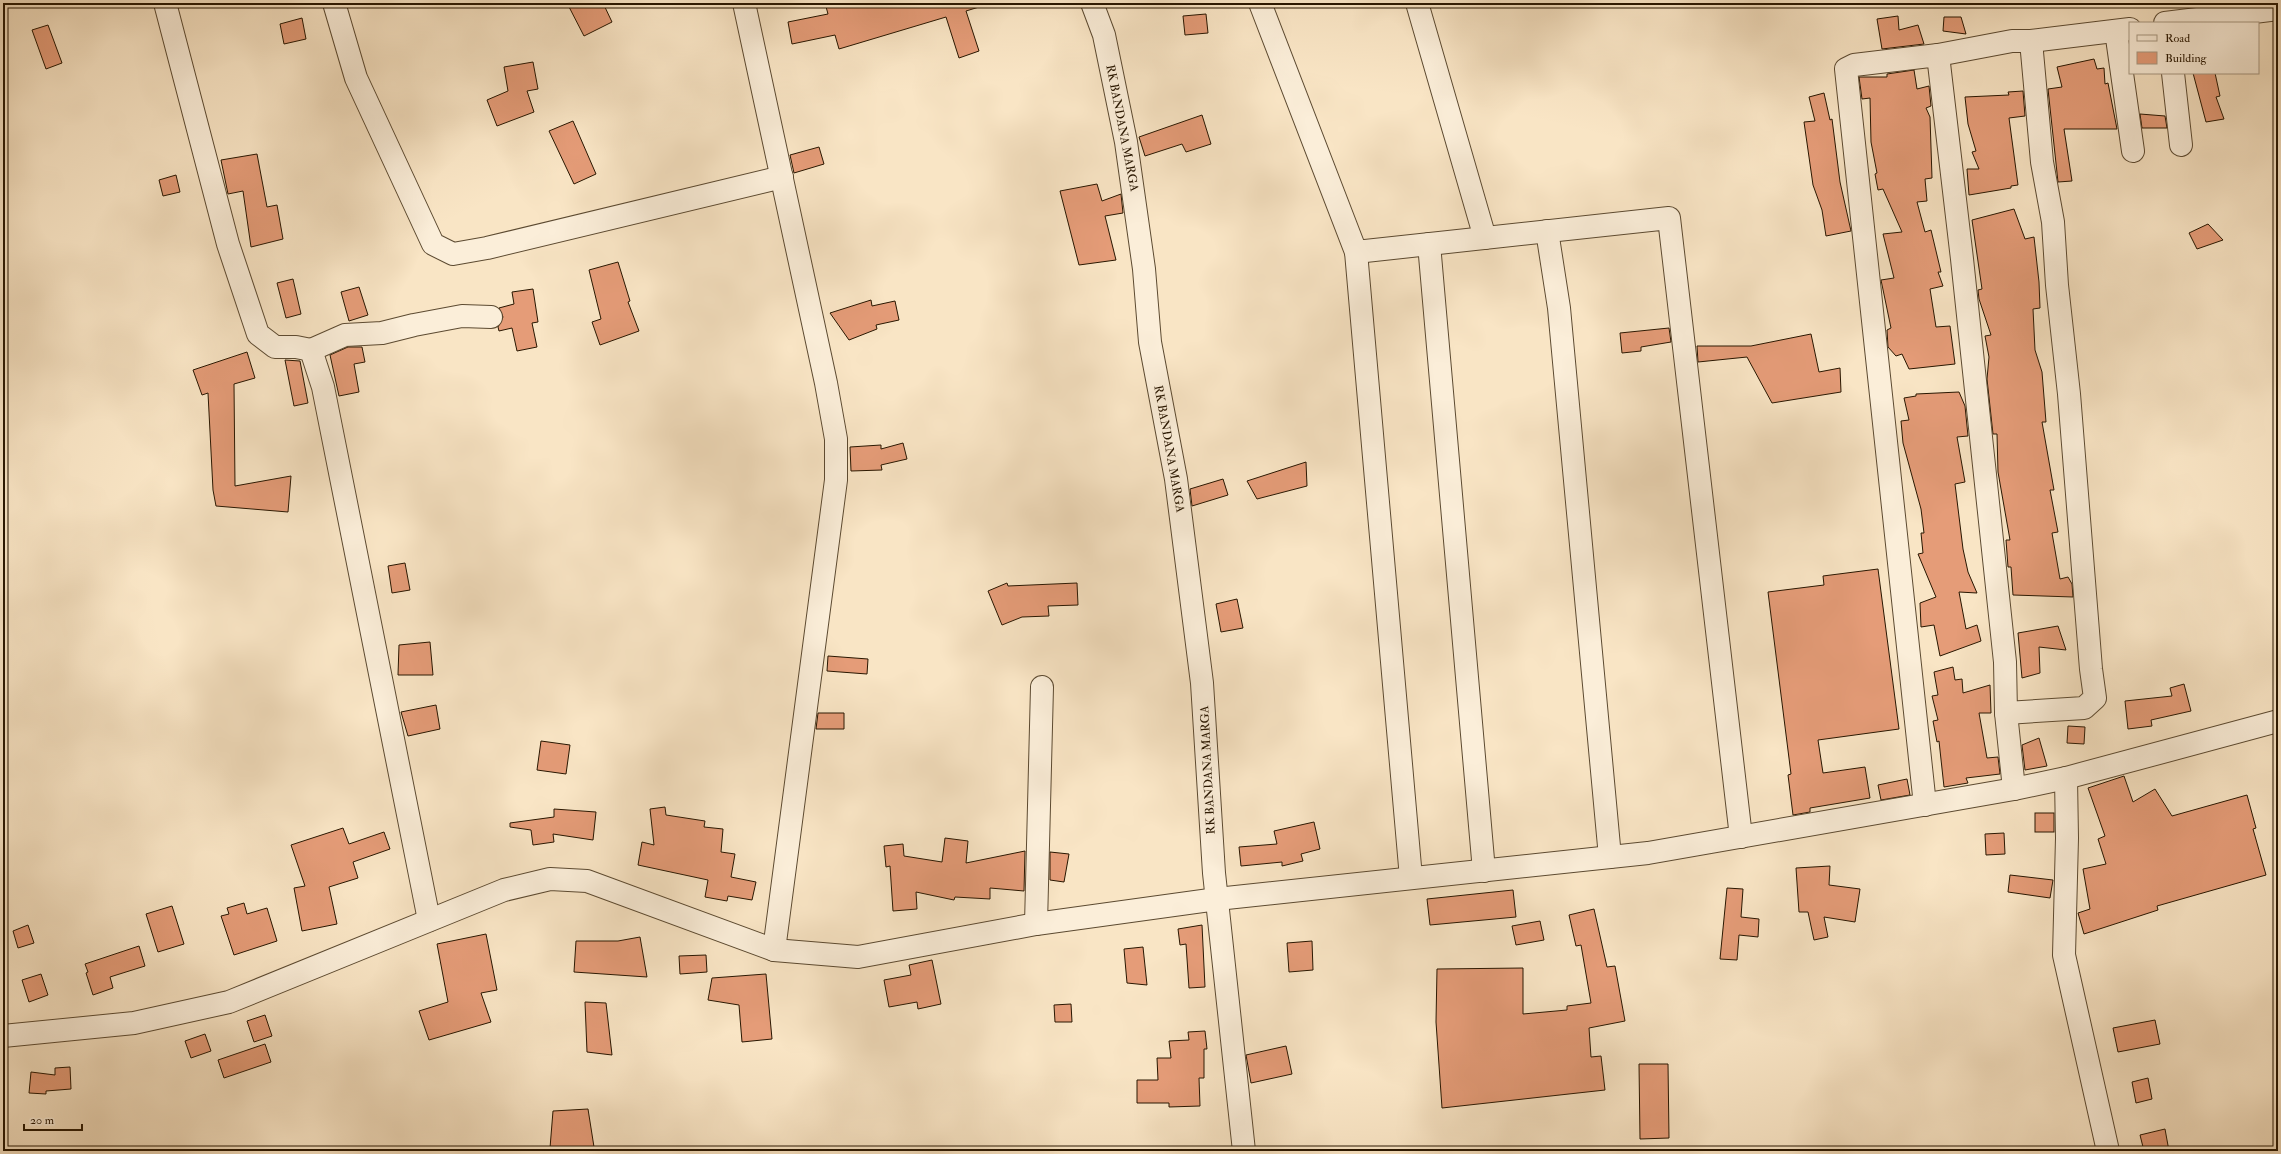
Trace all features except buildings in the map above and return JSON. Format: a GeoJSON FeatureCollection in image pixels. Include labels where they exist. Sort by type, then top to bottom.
{"type":"FeatureCollection","features":[{"type":"Feature","properties":{"kind":"street"},"geometry":{"type":"LineString","coordinates":[[165,3],[228,244],[258,334],[275,347],[296,347],[311,350],[345,335],[382,333],[414,324],[462,316],[491,317]]}},
{"type":"Feature","properties":{"kind":"street"},"geometry":{"type":"LineString","coordinates":[[334,3],[356,78],[434,244],[453,254],[487,248],[782,177]]}},
{"type":"Feature","properties":{"kind":"street"},"geometry":{"type":"LineString","coordinates":[[744,3],[827,390],[836,439],[836,480],[774,950]]}},
{"type":"Feature","properties":{"kind":"street","name":"RK BANDANA MARGA"},"geometry":{"type":"LineString","coordinates":[[1092,3],[1104,35],[1126,142],[1143,261],[1150,342],[1176,479],[1202,683],[1214,873],[1244,1151]]}},
{"type":"Feature","properties":{"kind":"street"},"geometry":{"type":"LineString","coordinates":[[1260,3],[1356,252],[1411,878]]}},
{"type":"Feature","properties":{"kind":"street"},"geometry":{"type":"LineString","coordinates":[[1418,3],[1485,238]]}},
{"type":"Feature","properties":{"kind":"street"},"geometry":{"type":"LineString","coordinates":[[2175,22],[2278,9]]}},
{"type":"Feature","properties":{"kind":"street"},"geometry":{"type":"LineString","coordinates":[[1925,805],[1846,69],[1854,65],[1938,55],[2012,41],[2031,41],[2123,30],[2132,151]]}},
{"type":"Feature","properties":{"kind":"street"},"geometry":{"type":"LineString","coordinates":[[2006,713],[2084,708],[2095,698],[2091,669],[2069,394],[2056,285],[2053,222],[2042,162],[2031,41]]}},
{"type":"Feature","properties":{"kind":"street"},"geometry":{"type":"LineString","coordinates":[[1938,55],[2002,633],[2006,713],[2014,789]]}},
{"type":"Feature","properties":{"kind":"street"},"geometry":{"type":"LineString","coordinates":[[2174,74],[2181,145]]}},
{"type":"Feature","properties":{"kind":"street"},"geometry":{"type":"LineString","coordinates":[[1356,252],[1669,218],[1742,837]]}},
{"type":"Feature","properties":{"kind":"street"},"geometry":{"type":"LineString","coordinates":[[1547,231],[1560,316],[1610,857]]}},
{"type":"Feature","properties":{"kind":"street"},"geometry":{"type":"LineString","coordinates":[[1429,244],[1484,871]]}},
{"type":"Feature","properties":{"kind":"street"},"geometry":{"type":"LineString","coordinates":[[311,350],[323,387],[429,920]]}},
{"type":"Feature","properties":{"kind":"street"},"geometry":{"type":"LineString","coordinates":[[1036,924],[1042,687]]}},
{"type":"Feature","properties":{"kind":"street"},"geometry":{"type":"LineString","coordinates":[[3,1036],[134,1023],[229,1002],[504,890],[550,879],[588,881],[774,950],[858,957],[1036,924],[1217,899],[1648,853],[2014,789],[2066,778],[2278,721]]}},
{"type":"Feature","properties":{"kind":"street"},"geometry":{"type":"LineString","coordinates":[[2066,778],[2067,838],[2064,955],[2108,1151]]}}]}
